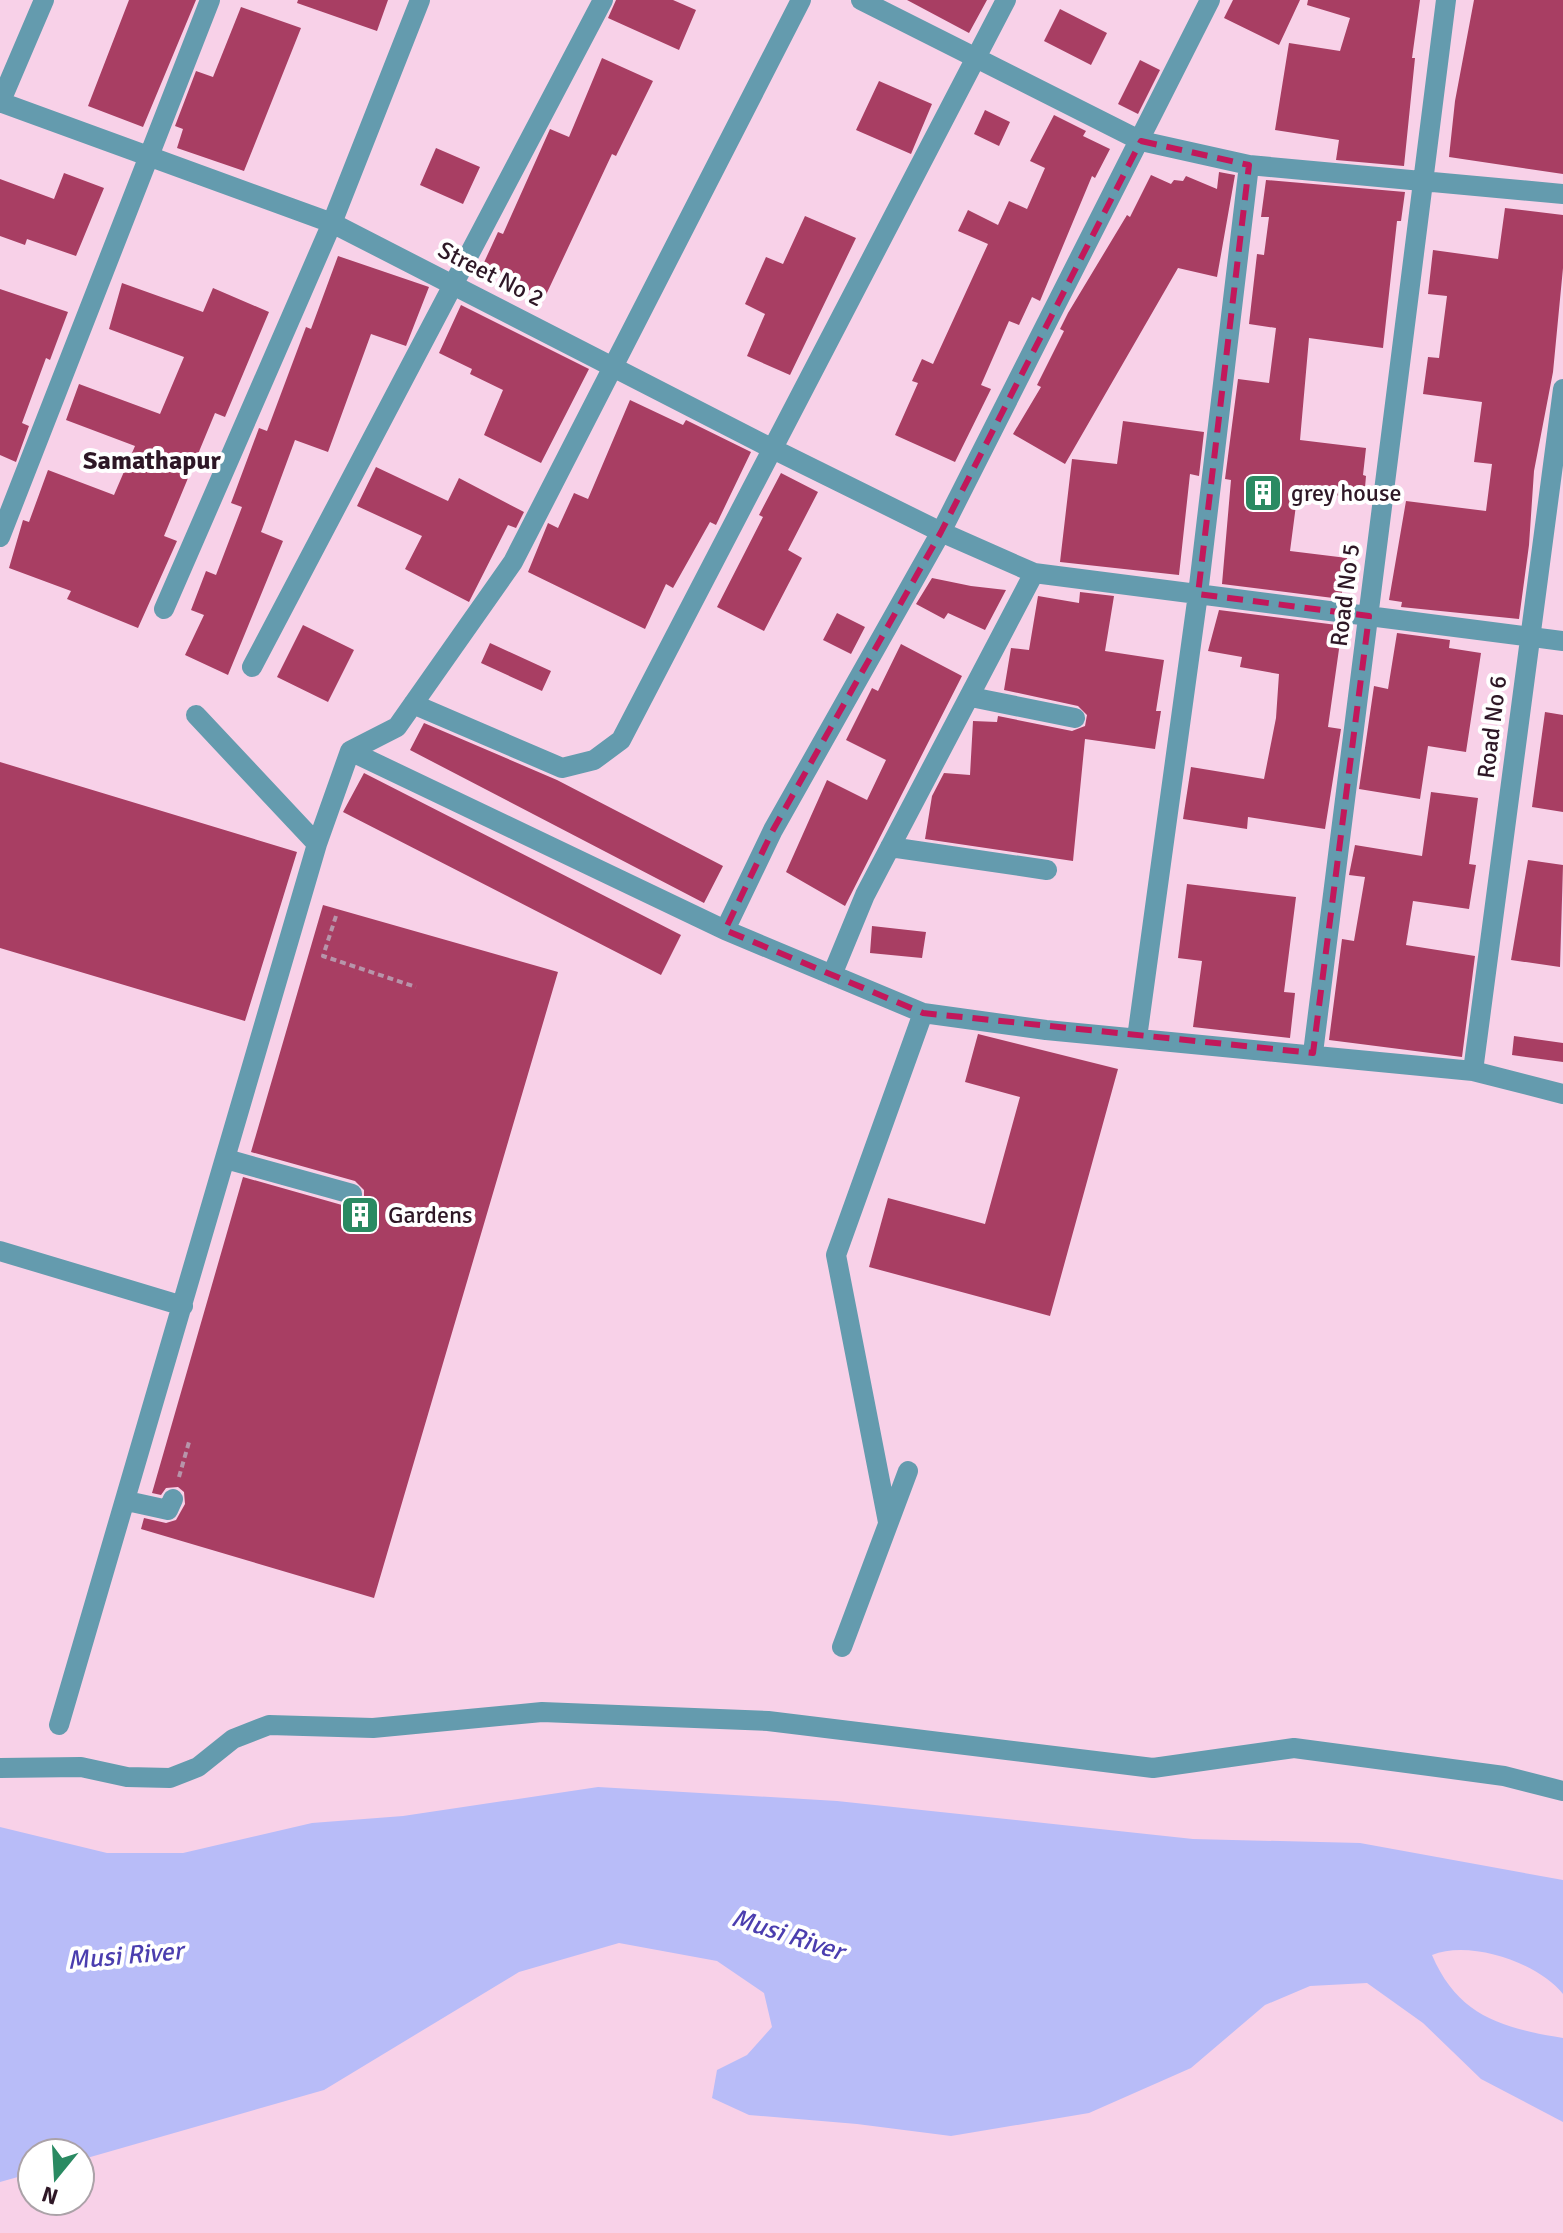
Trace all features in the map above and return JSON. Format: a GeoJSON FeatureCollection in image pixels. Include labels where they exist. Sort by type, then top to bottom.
{"type":"FeatureCollection","features":[{"type":"Feature","properties":{"kind":"street"},"geometry":{"type":"LineString","coordinates":[[0,102],[44,0]]}},
{"type":"Feature","properties":{"kind":"street"},"geometry":{"type":"LineString","coordinates":[[0,537],[210,0]]}},
{"type":"Feature","properties":{"kind":"street"},"geometry":{"type":"LineString","coordinates":[[164,609],[332,223],[420,0]]}},
{"type":"Feature","properties":{"kind":"street"},"geometry":{"type":"LineString","coordinates":[[252,667],[603,0]]}},
{"type":"Feature","properties":{"kind":"street"},"geometry":{"type":"LineString","coordinates":[[59,1725],[317,844],[350,751],[397,727],[513,562],[801,0]]}},
{"type":"Feature","properties":{"kind":"street"},"geometry":{"type":"LineString","coordinates":[[861,0],[1141,141],[1249,165],[1563,194]]}},
{"type":"Feature","properties":{"kind":"street"},"geometry":{"type":"LineString","coordinates":[[413,704],[562,768],[594,760],[621,740],[1006,0]]}},
{"type":"Feature","properties":{"kind":"street"},"geometry":{"type":"LineString","coordinates":[[725,930],[773,830],[941,532],[1210,0]]}},
{"type":"Feature","properties":{"kind":"street","name":"Road No 5"},"geometry":{"type":"LineString","coordinates":[[1313,1053],[1446,0]]}},
{"type":"Feature","properties":{"kind":"street","name":"Street No 2"},"geometry":{"type":"LineString","coordinates":[[0,102],[332,223],[771,448],[941,532],[1034,573],[1563,641]]}},
{"type":"Feature","properties":{"kind":"street"},"geometry":{"type":"LineString","coordinates":[[1137,1038],[1198,594],[1249,165]]}},
{"type":"Feature","properties":{"kind":"street","name":"Road No 6"},"geometry":{"type":"LineString","coordinates":[[1473,1071],[1563,389]]}},
{"type":"Feature","properties":{"kind":"street"},"geometry":{"type":"LineString","coordinates":[[832,975],[865,895],[1034,573]]}},
{"type":"Feature","properties":{"kind":"street"},"geometry":{"type":"LineString","coordinates":[[971,697],[1075,718]]}},
{"type":"Feature","properties":{"kind":"street"},"geometry":{"type":"LineString","coordinates":[[196,715],[317,844]]}},
{"type":"Feature","properties":{"kind":"street"},"geometry":{"type":"LineString","coordinates":[[350,751],[725,930],[923,1013],[1137,1038],[1473,1071],[1563,1094]]}},
{"type":"Feature","properties":{"kind":"street"},"geometry":{"type":"LineString","coordinates":[[890,847],[1047,870]]}},
{"type":"Feature","properties":{"kind":"street"},"geometry":{"type":"LineString","coordinates":[[888,1522],[836,1255],[923,1013]]}},
{"type":"Feature","properties":{"kind":"street"},"geometry":{"type":"LineString","coordinates":[[226,1159],[352,1194]]}},
{"type":"Feature","properties":{"kind":"street"},"geometry":{"type":"LineString","coordinates":[[0,1251],[183,1306]]}},
{"type":"Feature","properties":{"kind":"street"},"geometry":{"type":"LineString","coordinates":[[197,1260],[218,1265]]}},
{"type":"Feature","properties":{"kind":"street"},"geometry":{"type":"LineString","coordinates":[[842,1647],[908,1471]]}},
{"type":"Feature","properties":{"kind":"street"},"geometry":{"type":"LineString","coordinates":[[127,1501],[168,1510],[173,1499]]}},
{"type":"Feature","properties":{"kind":"street"},"geometry":{"type":"LineString","coordinates":[[0,1768],[81,1767],[127,1777],[170,1778],[198,1767],[233,1739],[269,1725],[373,1728],[542,1712],[768,1721],[1153,1768],[1294,1748],[1504,1776],[1563,1791]]}},
{"type":"Feature","properties":{"kind":"path"},"geometry":{"type":"LineString","coordinates":[[336,916],[323,956],[416,987]]}},
{"type":"Feature","properties":{"kind":"path"},"geometry":{"type":"LineString","coordinates":[[173,1499],[189,1442]]}},
{"type":"Feature","properties":{"kind":"highlighted area"},"geometry":{"type":"Polygon","coordinates":[[[1141,141],[1249,165],[1198,594],[1369,616],[1313,1053],[923,1013],[725,930],[773,830],[941,532],[1141,141]]]}},
{"type":"Feature","properties":{"kind":"water","name":"Musi River"},"geometry":{"type":"Polygon","coordinates":[[[598,1787],[837,1801],[1193,1839],[1360,1843],[1563,1880],[1563,1994],[1538,1973],[1503,1957],[1465,1950],[1432,1955],[1455,1992],[1484,2016],[1520,2029],[1563,2038],[1563,2122],[1481,2079],[1423,2023],[1367,1983],[1310,1986],[1265,2005],[1191,2068],[1089,2113],[951,2136],[749,2115],[712,2098],[717,2070],[747,2055],[772,2027],[764,1993],[717,1961],[619,1943],[519,1972],[324,2090],[96,2155],[96,2137],[16,2137],[16,2178],[0,2182],[0,1827],[107,1853],[183,1853],[312,1823],[403,1816],[598,1787]]]}},
{"type":"Feature","properties":{"kind":"building"},"geometry":{"type":"Polygon","coordinates":[[[129,0],[196,0],[143,127],[88,106],[129,0]]]}},
{"type":"Feature","properties":{"kind":"building"},"geometry":{"type":"Polygon","coordinates":[[[298,0],[388,0],[377,31],[297,3],[298,0]]]}},
{"type":"Feature","properties":{"kind":"building"},"geometry":{"type":"Polygon","coordinates":[[[616,0],[673,0],[696,10],[679,50],[608,18],[616,0]]]}},
{"type":"Feature","properties":{"kind":"building"},"geometry":{"type":"Polygon","coordinates":[[[907,0],[987,0],[969,33],[907,0]]]}},
{"type":"Feature","properties":{"kind":"building"},"geometry":{"type":"Polygon","coordinates":[[[1233,0],[1300,0],[1279,45],[1224,18],[1233,0]]]}},
{"type":"Feature","properties":{"kind":"building"},"geometry":{"type":"Polygon","coordinates":[[[1308,0],[1420,0],[1404,166],[1336,160],[1339,140],[1275,130],[1289,43],[1340,51],[1350,18],[1307,5],[1308,0]]]}},
{"type":"Feature","properties":{"kind":"building"},"geometry":{"type":"Polygon","coordinates":[[[1474,0],[1563,0],[1563,174],[1449,157],[1455,101],[1474,0]]]}},
{"type":"Feature","properties":{"kind":"building"},"geometry":{"type":"Polygon","coordinates":[[[241,7],[301,28],[244,171],[177,148],[183,129],[175,126],[196,71],[213,77],[241,7]]]}},
{"type":"Feature","properties":{"kind":"building"},"geometry":{"type":"Polygon","coordinates":[[[1060,9],[1107,33],[1091,65],[1044,41],[1060,9]]]}},
{"type":"Feature","properties":{"kind":"building"},"geometry":{"type":"Polygon","coordinates":[[[602,58],[653,81],[616,156],[612,154],[545,297],[481,269],[498,232],[503,234],[550,129],[569,137],[602,58]]]}},
{"type":"Feature","properties":{"kind":"building"},"geometry":{"type":"Polygon","coordinates":[[[1140,60],[1160,70],[1138,114],[1118,104],[1140,60]]]}},
{"type":"Feature","properties":{"kind":"building"},"geometry":{"type":"Polygon","coordinates":[[[879,81],[932,104],[911,154],[856,130],[879,81]]]}},
{"type":"Feature","properties":{"kind":"building"},"geometry":{"type":"Polygon","coordinates":[[[985,110],[1010,122],[999,146],[974,134],[985,110]]]}},
{"type":"Feature","properties":{"kind":"building"},"geometry":{"type":"Polygon","coordinates":[[[1054,115],[1086,131],[1083,136],[1110,149],[1095,178],[1092,176],[1040,301],[1032,297],[1019,325],[1009,321],[981,385],[991,389],[955,462],[895,435],[918,383],[912,381],[922,359],[933,364],[988,244],[958,231],[968,210],[998,225],[1009,201],[1027,209],[1045,168],[1030,161],[1054,115]]]}},
{"type":"Feature","properties":{"kind":"building"},"geometry":{"type":"Polygon","coordinates":[[[436,148],[480,167],[463,204],[420,185],[436,148]]]}},
{"type":"Feature","properties":{"kind":"building"},"geometry":{"type":"Polygon","coordinates":[[[1219,172],[1235,175],[1217,277],[1178,268],[1065,464],[1013,434],[1041,387],[1037,385],[1064,331],[1060,329],[1068,313],[1127,215],[1130,217],[1151,175],[1171,184],[1174,180],[1183,181],[1186,176],[1217,189],[1219,172]]]}},
{"type":"Feature","properties":{"kind":"building"},"geometry":{"type":"Polygon","coordinates":[[[64,173],[104,188],[76,256],[27,239],[25,245],[0,236],[0,179],[54,199],[64,173]]]}},
{"type":"Feature","properties":{"kind":"building"},"geometry":{"type":"Polygon","coordinates":[[[1266,180],[1405,192],[1401,221],[1397,221],[1383,348],[1309,338],[1300,440],[1366,448],[1364,499],[1298,490],[1290,551],[1347,558],[1341,599],[1222,584],[1231,480],[1225,479],[1238,379],[1269,383],[1276,328],[1249,324],[1257,254],[1264,255],[1269,217],[1261,217],[1266,180]]]}},
{"type":"Feature","properties":{"kind":"building"},"geometry":{"type":"Polygon","coordinates":[[[1505,208],[1563,215],[1563,268],[1553,372],[1534,471],[1529,545],[1519,619],[1401,607],[1402,602],[1389,600],[1406,501],[1486,511],[1492,464],[1474,462],[1482,402],[1423,394],[1428,357],[1439,358],[1447,296],[1428,294],[1433,250],[1498,259],[1505,208]]]}},
{"type":"Feature","properties":{"kind":"building"},"geometry":{"type":"Polygon","coordinates":[[[805,216],[856,238],[790,375],[747,356],[765,314],[745,304],[766,257],[783,264],[805,216]]]}},
{"type":"Feature","properties":{"kind":"building"},"geometry":{"type":"Polygon","coordinates":[[[338,256],[429,287],[406,346],[371,334],[328,452],[295,440],[261,532],[283,541],[228,675],[185,655],[204,615],[191,610],[206,571],[216,575],[242,507],[231,503],[259,428],[267,431],[306,327],[311,329],[338,256]]]}},
{"type":"Feature","properties":{"kind":"building"},"geometry":{"type":"Polygon","coordinates":[[[122,283],[203,312],[213,288],[269,312],[225,417],[215,413],[164,536],[177,541],[138,628],[67,599],[71,591],[9,568],[23,520],[29,522],[48,470],[114,495],[135,446],[66,420],[79,384],[160,414],[184,357],[109,329],[122,283]]]}},
{"type":"Feature","properties":{"kind":"building"},"geometry":{"type":"Polygon","coordinates":[[[0,289],[68,312],[50,360],[46,358],[22,423],[29,426],[16,462],[0,455],[0,289]]]}},
{"type":"Feature","properties":{"kind":"building"},"geometry":{"type":"Polygon","coordinates":[[[461,305],[589,369],[541,463],[484,435],[503,390],[470,374],[472,369],[439,353],[461,305]]]}},
{"type":"Feature","properties":{"kind":"building"},"geometry":{"type":"Polygon","coordinates":[[[630,400],[683,425],[686,420],[751,452],[716,525],[710,522],[673,588],[666,584],[645,629],[528,572],[548,523],[558,528],[574,493],[588,499],[630,400]]]}},
{"type":"Feature","properties":{"kind":"building"},"geometry":{"type":"Polygon","coordinates":[[[1123,421],[1204,432],[1199,476],[1190,474],[1179,575],[1060,562],[1072,459],[1117,464],[1123,421]]]}},
{"type":"Feature","properties":{"kind":"building"},"geometry":{"type":"Polygon","coordinates":[[[376,467],[448,501],[459,478],[524,512],[516,528],[508,525],[469,602],[405,569],[422,536],[357,506],[376,467]]]}},
{"type":"Feature","properties":{"kind":"building"},"geometry":{"type":"Polygon","coordinates":[[[781,473],[818,492],[788,550],[802,558],[764,631],[717,607],[763,517],[759,515],[781,473]]]}},
{"type":"Feature","properties":{"kind":"building"},"geometry":{"type":"Polygon","coordinates":[[[932,578],[1006,590],[985,630],[948,613],[944,619],[916,604],[932,578]]]}},
{"type":"Feature","properties":{"kind":"building"},"geometry":{"type":"Polygon","coordinates":[[[1080,592],[1114,596],[1105,651],[1164,660],[1156,711],[1161,711],[1155,749],[1085,739],[1073,861],[925,839],[932,796],[944,773],[970,775],[973,721],[997,722],[998,716],[1072,731],[1085,726],[1087,715],[1078,706],[1004,690],[1011,648],[1029,650],[1038,596],[1079,603],[1080,592]]]}},
{"type":"Feature","properties":{"kind":"building"},"geometry":{"type":"Polygon","coordinates":[[[1219,610],[1337,625],[1335,634],[1341,635],[1328,727],[1341,729],[1325,829],[1248,817],[1247,829],[1183,819],[1191,767],[1264,779],[1276,718],[1279,674],[1240,667],[1242,657],[1208,651],[1219,610]]]}},
{"type":"Feature","properties":{"kind":"building"},"geometry":{"type":"Polygon","coordinates":[[[837,613],[865,627],[851,654],[823,640],[837,613]]]}},
{"type":"Feature","properties":{"kind":"building"},"geometry":{"type":"Polygon","coordinates":[[[303,625],[354,650],[328,702],[277,677],[303,625]]]}},
{"type":"Feature","properties":{"kind":"building"},"geometry":{"type":"Polygon","coordinates":[[[1397,633],[1450,640],[1449,648],[1481,653],[1466,752],[1428,746],[1420,799],[1359,789],[1374,686],[1388,689],[1397,633]]]}},
{"type":"Feature","properties":{"kind":"building"},"geometry":{"type":"Polygon","coordinates":[[[490,643],[551,671],[542,691],[481,663],[490,643]]]}},
{"type":"Feature","properties":{"kind":"building"},"geometry":{"type":"Polygon","coordinates":[[[901,644],[962,676],[845,906],[786,872],[827,780],[867,800],[886,760],[846,740],[872,688],[878,691],[901,644]]]}},
{"type":"Feature","properties":{"kind":"building"},"geometry":{"type":"Polygon","coordinates":[[[1545,712],[1563,715],[1563,812],[1532,807],[1545,712]]]}},
{"type":"Feature","properties":{"kind":"building"},"geometry":{"type":"Polygon","coordinates":[[[424,723],[557,780],[723,866],[704,903],[410,750],[424,723]]]}},
{"type":"Feature","properties":{"kind":"building"},"geometry":{"type":"Polygon","coordinates":[[[0,762],[297,852],[245,1021],[0,948],[0,762]]]}},
{"type":"Feature","properties":{"kind":"building"},"geometry":{"type":"Polygon","coordinates":[[[364,773],[681,935],[661,975],[343,812],[364,773]]]}},
{"type":"Feature","properties":{"kind":"building"},"geometry":{"type":"Polygon","coordinates":[[[1431,792],[1478,798],[1469,864],[1476,865],[1469,909],[1413,901],[1406,945],[1475,956],[1462,1057],[1329,1040],[1342,939],[1354,941],[1365,877],[1349,875],[1355,845],[1422,856],[1431,792]]]}},
{"type":"Feature","properties":{"kind":"building"},"geometry":{"type":"Polygon","coordinates":[[[1528,860],[1563,865],[1560,967],[1511,960],[1528,860]]]}},
{"type":"Feature","properties":{"kind":"building"},"geometry":{"type":"Polygon","coordinates":[[[1187,884],[1296,897],[1284,992],[1295,993],[1290,1038],[1193,1027],[1202,961],[1178,958],[1187,884]]]}},
{"type":"Feature","properties":{"kind":"building","name":"Gardens"},"geometry":{"type":"Polygon","coordinates":[[[323,905],[558,972],[374,1598],[141,1529],[144,1518],[166,1523],[176,1520],[185,1504],[184,1492],[178,1487],[166,1488],[161,1495],[152,1493],[243,1177],[349,1207],[356,1206],[364,1198],[364,1190],[355,1181],[251,1152],[323,905]]]}},
{"type":"Feature","properties":{"kind":"building"},"geometry":{"type":"Polygon","coordinates":[[[872,926],[926,932],[922,958],[870,953],[872,926]]]}},
{"type":"Feature","properties":{"kind":"building"},"geometry":{"type":"Polygon","coordinates":[[[978,1034],[1118,1069],[1050,1316],[869,1267],[888,1198],[985,1224],[1020,1097],[965,1082],[978,1034]]]}},
{"type":"Feature","properties":{"kind":"building"},"geometry":{"type":"Polygon","coordinates":[[[1514,1036],[1563,1043],[1563,1062],[1512,1055],[1514,1036]]]}},
{"type":"Feature","properties":{"kind":"place","name":"grey house"},"geometry":{"type":"Point","coordinates":[1263,493]}},
{"type":"Feature","properties":{"kind":"place","name":"Gardens"},"geometry":{"type":"Point","coordinates":[360,1215]}},
{"type":"Feature","properties":{"kind":"district","name":"Samathapur"},"geometry":{"type":"Point","coordinates":[152,460]}}]}
